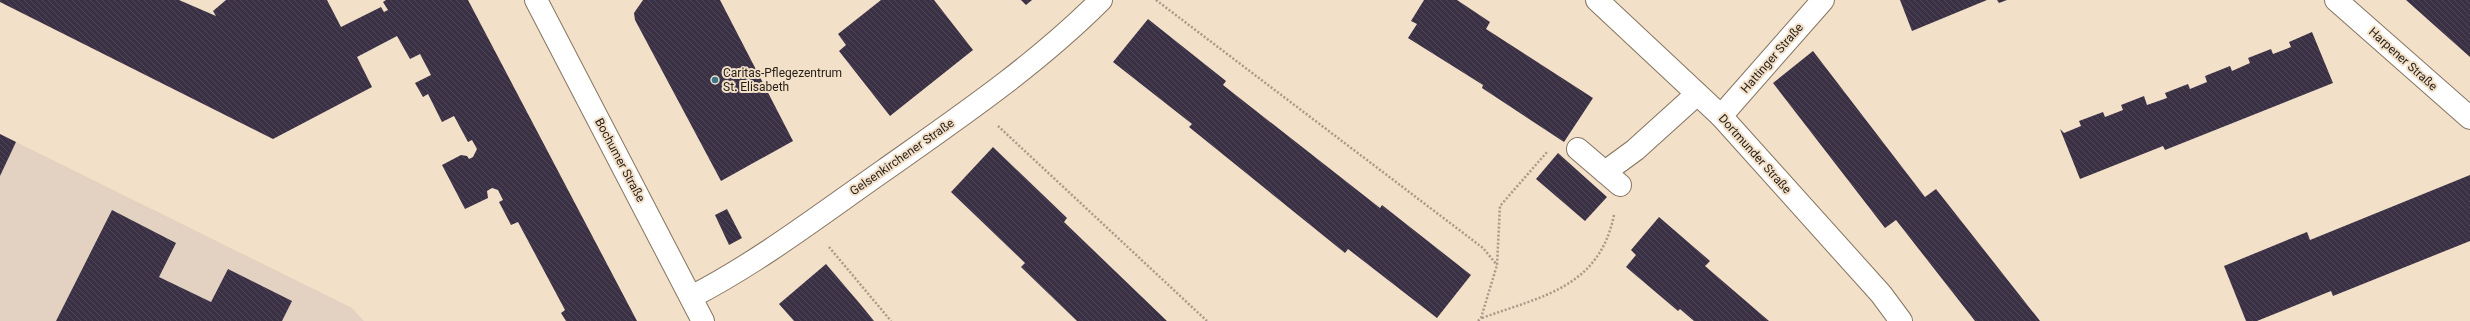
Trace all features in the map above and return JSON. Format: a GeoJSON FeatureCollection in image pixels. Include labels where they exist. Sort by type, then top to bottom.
{"type":"FeatureCollection","features":[{"type":"Feature","properties":{"kind":"street","name":"Bochumer Straße"},"geometry":{"type":"LineString","coordinates":[[536,0],[703,321]]}},
{"type":"Feature","properties":{"kind":"street","name":"Gelsenkirchener Straße"},"geometry":{"type":"LineString","coordinates":[[691,297],[722,281],[809,223],[976,106],[1066,34],[1101,0]]}},
{"type":"Feature","properties":{"kind":"street","name":"Dortmunder Straße"},"geometry":{"type":"LineString","coordinates":[[1597,0],[1721,116],[1881,294],[1901,321]]}},
{"type":"Feature","properties":{"kind":"street","name":"Hattinger Straße"},"geometry":{"type":"LineString","coordinates":[[1721,116],[1823,0]]}},
{"type":"Feature","properties":{"kind":"street","name":"Harpener Straße"},"geometry":{"type":"LineString","coordinates":[[2336,0],[2470,118]]}},
{"type":"Feature","properties":{"kind":"street"},"geometry":{"type":"LineString","coordinates":[[1578,149],[1612,178],[1635,150],[1697,94]]}},
{"type":"Feature","properties":{"kind":"path"},"geometry":{"type":"LineString","coordinates":[[1156,0],[1483,248],[1497,265]]}},
{"type":"Feature","properties":{"kind":"path"},"geometry":{"type":"LineString","coordinates":[[976,106],[1207,321]]}},
{"type":"Feature","properties":{"kind":"path"},"geometry":{"type":"LineString","coordinates":[[1481,318],[1497,265],[1500,206],[1545,152],[1578,149]]}},
{"type":"Feature","properties":{"kind":"path"},"geometry":{"type":"LineString","coordinates":[[1478,321],[1481,318],[1546,297],[1573,282],[1590,265],[1610,230],[1612,178]]}},
{"type":"Feature","properties":{"kind":"path"},"geometry":{"type":"LineString","coordinates":[[809,223],[891,321]]}},
{"type":"Feature","properties":{"kind":"path"},"geometry":{"type":"LineString","coordinates":[[1481,318],[1485,321]]}},
{"type":"Feature","properties":{"kind":"shaded area"},"geometry":{"type":"Polygon","coordinates":[[[0,134],[352,308],[364,321],[0,321],[0,134]]]}},
{"type":"Feature","properties":{"kind":"building"},"geometry":{"type":"Polygon","coordinates":[[[0,0],[179,0],[216,16],[213,11],[226,0],[327,0],[341,27],[381,7],[384,12],[388,10],[383,2],[386,0],[468,0],[637,321],[566,321],[561,313],[565,310],[518,222],[511,225],[499,202],[503,200],[498,190],[492,188],[487,191],[488,198],[465,209],[442,165],[461,155],[467,156],[469,159],[473,157],[477,149],[472,140],[468,142],[454,116],[442,122],[428,94],[423,97],[415,83],[431,75],[420,54],[410,59],[397,36],[357,57],[372,87],[273,139],[0,2],[0,0]]]}},
{"type":"Feature","properties":{"kind":"building","name":"Caritas-Pflegezentrum St. Elisabeth"},"geometry":{"type":"Polygon","coordinates":[[[643,0],[720,0],[793,141],[721,181],[635,20],[634,13],[643,0]]]}},
{"type":"Feature","properties":{"kind":"building"},"geometry":{"type":"Polygon","coordinates":[[[881,0],[934,0],[973,50],[890,116],[839,51],[846,45],[838,34],[881,0]]]}},
{"type":"Feature","properties":{"kind":"building"},"geometry":{"type":"Polygon","coordinates":[[[1021,0],[1032,0],[1026,5],[1021,0]]]}},
{"type":"Feature","properties":{"kind":"building"},"geometry":{"type":"Polygon","coordinates":[[[1424,0],[1457,0],[1490,22],[1486,29],[1593,98],[1564,142],[1482,88],[1483,85],[1408,38],[1417,24],[1411,21],[1424,0]]]}},
{"type":"Feature","properties":{"kind":"building"},"geometry":{"type":"Polygon","coordinates":[[[1900,0],[1987,0],[1912,31],[1900,0]]]}},
{"type":"Feature","properties":{"kind":"building"},"geometry":{"type":"Polygon","coordinates":[[[1997,0],[2007,0],[1999,3],[1997,0]]]}},
{"type":"Feature","properties":{"kind":"building"},"geometry":{"type":"Polygon","coordinates":[[[2406,0],[2470,0],[2470,57],[2434,25],[2406,0]]]}},
{"type":"Feature","properties":{"kind":"building"},"geometry":{"type":"Polygon","coordinates":[[[1148,19],[1226,81],[1223,85],[1380,208],[1382,205],[1471,275],[1437,318],[1348,249],[1345,253],[1189,127],[1192,124],[1113,62],[1148,19]]]}},
{"type":"Feature","properties":{"kind":"building"},"geometry":{"type":"Polygon","coordinates":[[[2312,32],[2333,83],[2165,150],[2163,146],[2080,179],[2060,129],[2064,133],[2081,126],[2079,121],[2103,112],[2105,117],[2123,110],[2121,105],[2144,96],[2147,105],[2167,98],[2165,93],[2188,84],[2190,89],[2207,82],[2205,76],[2230,66],[2232,71],[2250,63],[2248,58],[2271,49],[2273,54],[2291,47],[2289,42],[2312,32]]]}},
{"type":"Feature","properties":{"kind":"building"},"geometry":{"type":"Polygon","coordinates":[[[1813,51],[1925,197],[1936,189],[2040,321],[1975,321],[1896,220],[1885,228],[1773,83],[1813,51]]]}},
{"type":"Feature","properties":{"kind":"building"},"geometry":{"type":"Polygon","coordinates":[[[0,134],[16,142],[0,176],[0,134]]]}},
{"type":"Feature","properties":{"kind":"building"},"geometry":{"type":"Polygon","coordinates":[[[993,147],[1067,218],[1064,222],[1167,321],[1077,321],[1021,267],[1025,263],[951,192],[993,147]]]}},
{"type":"Feature","properties":{"kind":"building"},"geometry":{"type":"Polygon","coordinates":[[[1558,153],[1607,197],[1585,221],[1536,179],[1558,153]]]}},
{"type":"Feature","properties":{"kind":"building"},"geometry":{"type":"Polygon","coordinates":[[[2470,175],[2470,241],[2333,296],[2331,291],[2257,321],[2246,321],[2224,266],[2307,232],[2310,240],[2470,175]]]}},
{"type":"Feature","properties":{"kind":"building"},"geometry":{"type":"Polygon","coordinates":[[[727,209],[742,238],[729,245],[715,215],[727,209]]]}},
{"type":"Feature","properties":{"kind":"building"},"geometry":{"type":"Polygon","coordinates":[[[112,210],[176,243],[159,277],[211,302],[228,269],[292,301],[282,321],[56,321],[112,210]]]}},
{"type":"Feature","properties":{"kind":"building"},"geometry":{"type":"Polygon","coordinates":[[[1659,217],[1710,261],[1705,266],[1769,321],[1694,321],[1680,309],[1678,311],[1626,267],[1636,255],[1631,250],[1659,217]]]}},
{"type":"Feature","properties":{"kind":"building"},"geometry":{"type":"Polygon","coordinates":[[[826,264],[874,321],[794,321],[779,304],[826,264]]]}},
{"type":"Feature","properties":{"kind":"place","name":"Caritas-Pflegezentrum St. Elisabeth"},"geometry":{"type":"Point","coordinates":[715,80]}}]}
